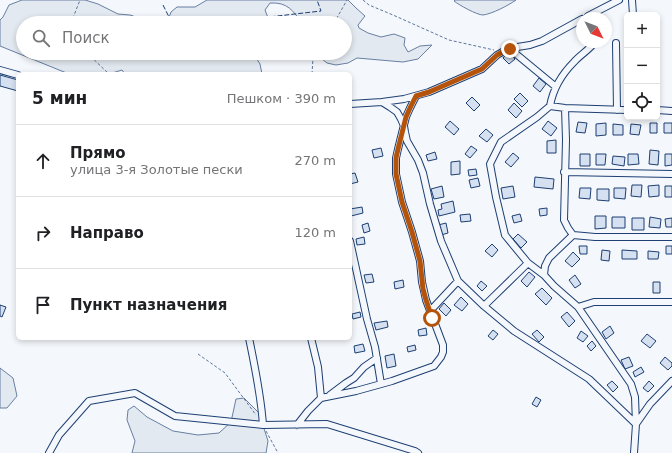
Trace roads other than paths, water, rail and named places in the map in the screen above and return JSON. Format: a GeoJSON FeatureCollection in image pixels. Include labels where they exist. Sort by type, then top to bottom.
{"type":"FeatureCollection","features":[{"type":"Feature","properties":{"kind":"street"},"geometry":{"type":"LineString","coordinates":[[597,12],[619,0]]}},
{"type":"Feature","properties":{"kind":"street"},"geometry":{"type":"LineString","coordinates":[[632,0],[633,12]]}},
{"type":"Feature","properties":{"kind":"street"},"geometry":{"type":"LineString","coordinates":[[352,104],[396,100],[429,92],[482,69],[502,52],[542,41],[576,23]]}},
{"type":"Feature","properties":{"kind":"street"},"geometry":{"type":"LineString","coordinates":[[616,43],[617,110]]}},
{"type":"Feature","properties":{"kind":"street"},"geometry":{"type":"LineString","coordinates":[[589,48],[574,61],[565,72],[551,97],[550,106],[501,142],[490,164],[505,235],[528,263],[544,275],[554,286],[578,306],[631,384],[635,397],[636,424],[634,453]]}},
{"type":"Feature","properties":{"kind":"street"},"geometry":{"type":"LineString","coordinates":[[510,49],[556,87]]}},
{"type":"Feature","properties":{"kind":"street"},"geometry":{"type":"LineString","coordinates":[[0,70],[16,74]]}},
{"type":"Feature","properties":{"kind":"street"},"geometry":{"type":"LineString","coordinates":[[297,425],[321,398],[397,380],[434,366],[443,352],[443,345],[426,300],[422,282],[420,261],[402,202],[396,174],[396,158],[404,126],[416,96]]}},
{"type":"Feature","properties":{"kind":"street"},"geometry":{"type":"LineString","coordinates":[[382,102],[397,112],[404,126],[407,141],[418,160],[423,173],[440,241],[458,281],[484,306],[514,331],[588,379],[636,424]]}},
{"type":"Feature","properties":{"kind":"street"},"geometry":{"type":"LineString","coordinates":[[550,106],[624,110]]}},
{"type":"Feature","properties":{"kind":"street"},"geometry":{"type":"LineString","coordinates":[[565,108],[566,140],[564,220],[573,235],[595,237],[672,237]]}},
{"type":"Feature","properties":{"kind":"street"},"geometry":{"type":"LineString","coordinates":[[660,110],[672,111]]}},
{"type":"Feature","properties":{"kind":"street"},"geometry":{"type":"LineString","coordinates":[[564,172],[672,174]]}},
{"type":"Feature","properties":{"kind":"street"},"geometry":{"type":"LineString","coordinates":[[544,275],[550,258],[573,235]]}},
{"type":"Feature","properties":{"kind":"street"},"geometry":{"type":"LineString","coordinates":[[352,250],[367,318],[374,341],[381,384]]}},
{"type":"Feature","properties":{"kind":"street"},"geometry":{"type":"LineString","coordinates":[[484,306],[528,263]]}},
{"type":"Feature","properties":{"kind":"street"},"geometry":{"type":"LineString","coordinates":[[430,311],[458,281]]}},
{"type":"Feature","properties":{"kind":"street"},"geometry":{"type":"LineString","coordinates":[[578,306],[594,302],[672,302]]}},
{"type":"Feature","properties":{"kind":"street"},"geometry":{"type":"LineString","coordinates":[[249,340],[257,376],[263,425]]}},
{"type":"Feature","properties":{"kind":"street"},"geometry":{"type":"LineString","coordinates":[[311,340],[318,367],[321,398]]}},
{"type":"Feature","properties":{"kind":"street"},"geometry":{"type":"LineString","coordinates":[[328,397],[354,378],[364,367],[377,358]]}},
{"type":"Feature","properties":{"kind":"street"},"geometry":{"type":"LineString","coordinates":[[636,424],[650,404],[672,381]]}},
{"type":"Feature","properties":{"kind":"street"},"geometry":{"type":"LineString","coordinates":[[49,453],[59,435],[89,401],[135,393],[175,416],[263,425],[327,424],[418,453]]}}]}
